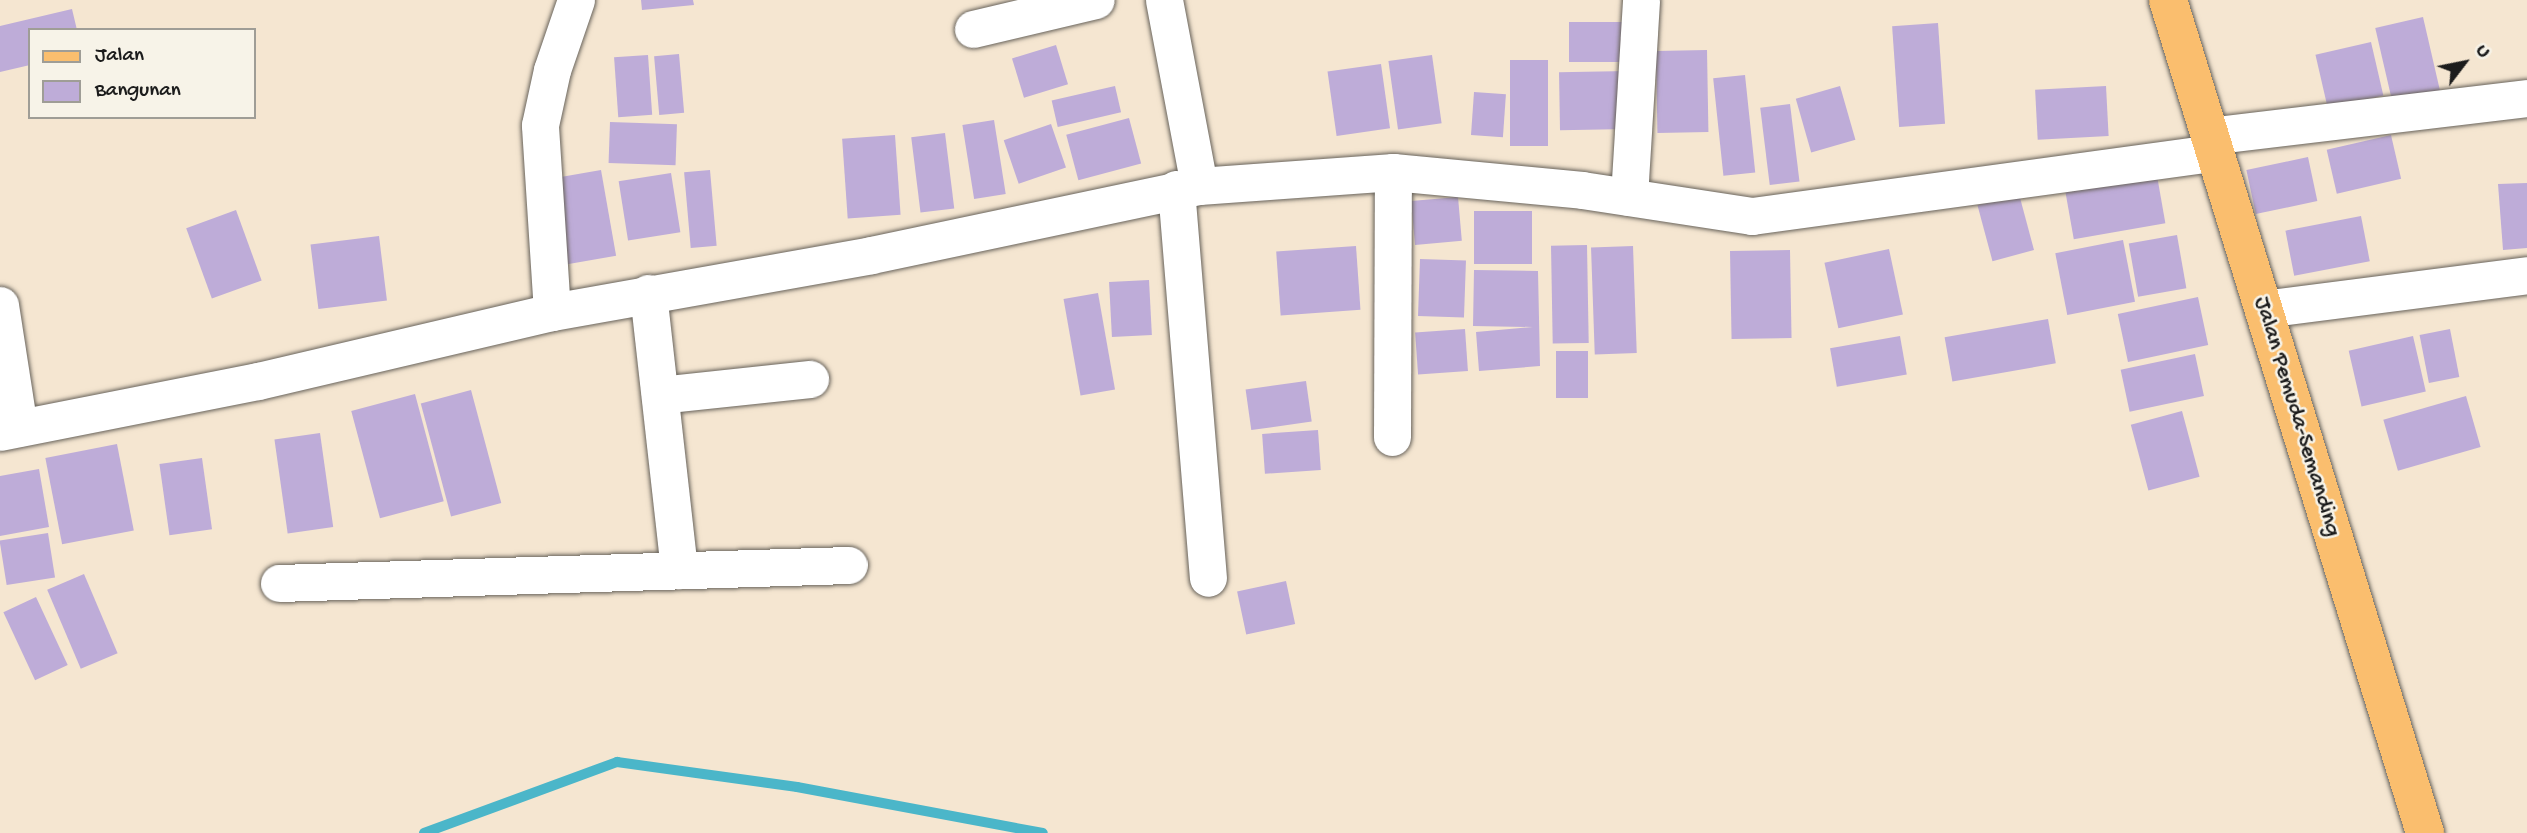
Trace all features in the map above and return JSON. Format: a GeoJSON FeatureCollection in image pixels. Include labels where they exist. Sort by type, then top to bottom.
{"type":"FeatureCollection","features":[{"type":"Feature","properties":{"kind":"main road","name":"Jalan Pemuda-Semanding"},"geometry":{"type":"LineString","coordinates":[[2168,0],[2425,833]]}},
{"type":"Feature","properties":{"kind":"street"},"geometry":{"type":"LineString","coordinates":[[552,312],[540,125],[552,70],[576,0]]}},
{"type":"Feature","properties":{"kind":"street"},"geometry":{"type":"LineString","coordinates":[[973,29],[1096,0]]}},
{"type":"Feature","properties":{"kind":"street"},"geometry":{"type":"LineString","coordinates":[[1164,0],[1187,188],[1208,579]]}},
{"type":"Feature","properties":{"kind":"street"},"geometry":{"type":"LineString","coordinates":[[1629,197],[1641,0]]}},
{"type":"Feature","properties":{"kind":"street"},"geometry":{"type":"LineString","coordinates":[[0,306],[9,430],[258,381],[552,312],[871,255],[1187,188],[1393,172],[1629,197],[1752,216],[2527,98]]}},
{"type":"Feature","properties":{"kind":"street"},"geometry":{"type":"LineString","coordinates":[[1392,437],[1393,172]]}},
{"type":"Feature","properties":{"kind":"street"},"geometry":{"type":"LineString","coordinates":[[2263,309],[2527,275]]}},
{"type":"Feature","properties":{"kind":"street"},"geometry":{"type":"LineString","coordinates":[[648,293],[679,570]]}},
{"type":"Feature","properties":{"kind":"street"},"geometry":{"type":"LineString","coordinates":[[660,395],[810,379]]}},
{"type":"Feature","properties":{"kind":"street"},"geometry":{"type":"LineString","coordinates":[[279,583],[849,565]]}},
{"type":"Feature","properties":{"kind":"building"},"geometry":{"type":"Polygon","coordinates":[[[641,0],[693,0],[694,5],[642,10],[641,0]]]}},
{"type":"Feature","properties":{"kind":"building"},"geometry":{"type":"Polygon","coordinates":[[[72,9],[77,28],[28,28],[28,65],[0,72],[0,26],[72,9]]]}},
{"type":"Feature","properties":{"kind":"building"},"geometry":{"type":"Polygon","coordinates":[[[2423,17],[2441,93],[2393,104],[2375,28],[2423,17]]]}},
{"type":"Feature","properties":{"kind":"building"},"geometry":{"type":"Polygon","coordinates":[[[1569,22],[1635,22],[1635,62],[1569,62],[1569,22]]]}},
{"type":"Feature","properties":{"kind":"building"},"geometry":{"type":"Polygon","coordinates":[[[1938,23],[1945,124],[1899,127],[1892,26],[1938,23]]]}},
{"type":"Feature","properties":{"kind":"building"},"geometry":{"type":"Polygon","coordinates":[[[2371,42],[2383,96],[2328,108],[2315,55],[2371,42]]]}},
{"type":"Feature","properties":{"kind":"building"},"geometry":{"type":"Polygon","coordinates":[[[1056,45],[1068,84],[1024,98],[1012,58],[1056,45]]]}},
{"type":"Feature","properties":{"kind":"building"},"geometry":{"type":"Polygon","coordinates":[[[1707,50],[1708,132],[1657,133],[1656,51],[1707,50]]]}},
{"type":"Feature","properties":{"kind":"building"},"geometry":{"type":"Polygon","coordinates":[[[679,54],[684,113],[659,115],[654,56],[679,54]]]}},
{"type":"Feature","properties":{"kind":"building"},"geometry":{"type":"Polygon","coordinates":[[[648,55],[652,115],[618,117],[614,57],[648,55]]]}},
{"type":"Feature","properties":{"kind":"building"},"geometry":{"type":"Polygon","coordinates":[[[1432,55],[1442,123],[1398,129],[1388,61],[1432,55]]]}},
{"type":"Feature","properties":{"kind":"building"},"geometry":{"type":"Polygon","coordinates":[[[1510,60],[1548,60],[1548,146],[1510,146],[1510,60]]]}},
{"type":"Feature","properties":{"kind":"building"},"geometry":{"type":"Polygon","coordinates":[[[1381,64],[1390,128],[1337,136],[1328,72],[1381,64]]]}},
{"type":"Feature","properties":{"kind":"building"},"geometry":{"type":"Polygon","coordinates":[[[1628,71],[1629,129],[1560,130],[1559,72],[1628,71]]]}},
{"type":"Feature","properties":{"kind":"building"},"geometry":{"type":"Polygon","coordinates":[[[1745,75],[1755,172],[1723,176],[1713,78],[1745,75]]]}},
{"type":"Feature","properties":{"kind":"building"},"geometry":{"type":"Polygon","coordinates":[[[1115,86],[1121,112],[1058,127],[1052,101],[1115,86]]]}},
{"type":"Feature","properties":{"kind":"building"},"geometry":{"type":"Polygon","coordinates":[[[1840,86],[1855,140],[1811,153],[1796,99],[1840,86]]]}},
{"type":"Feature","properties":{"kind":"building"},"geometry":{"type":"Polygon","coordinates":[[[2106,86],[2109,136],[2038,140],[2035,90],[2106,86]]]}},
{"type":"Feature","properties":{"kind":"building"},"geometry":{"type":"Polygon","coordinates":[[[1474,92],[1506,94],[1503,137],[1471,135],[1474,92]]]}},
{"type":"Feature","properties":{"kind":"building"},"geometry":{"type":"Polygon","coordinates":[[[1790,104],[1800,181],[1770,185],[1760,108],[1790,104]]]}},
{"type":"Feature","properties":{"kind":"building"},"geometry":{"type":"Polygon","coordinates":[[[1129,118],[1141,163],[1078,180],[1066,135],[1129,118]]]}},
{"type":"Feature","properties":{"kind":"building"},"geometry":{"type":"Polygon","coordinates":[[[994,120],[1006,194],[974,199],[962,125],[994,120]]]}},
{"type":"Feature","properties":{"kind":"building"},"geometry":{"type":"Polygon","coordinates":[[[610,122],[677,124],[676,165],[609,163],[610,122]]]}},
{"type":"Feature","properties":{"kind":"building"},"geometry":{"type":"Polygon","coordinates":[[[1051,124],[1066,167],[1019,184],[1004,140],[1051,124]]]}},
{"type":"Feature","properties":{"kind":"building"},"geometry":{"type":"Polygon","coordinates":[[[945,133],[954,208],[921,213],[911,137],[945,133]]]}},
{"type":"Feature","properties":{"kind":"building"},"geometry":{"type":"Polygon","coordinates":[[[895,135],[901,215],[848,219],[842,139],[895,135]]]}},
{"type":"Feature","properties":{"kind":"building"},"geometry":{"type":"Polygon","coordinates":[[[2391,135],[2401,179],[2337,194],[2327,150],[2391,135]]]}},
{"type":"Feature","properties":{"kind":"building"},"geometry":{"type":"Polygon","coordinates":[[[2308,157],[2317,201],[2256,214],[2246,170],[2308,157]]]}},
{"type":"Feature","properties":{"kind":"building"},"geometry":{"type":"Polygon","coordinates":[[[601,170],[616,256],[566,265],[551,179],[601,170]]]}},
{"type":"Feature","properties":{"kind":"building"},"geometry":{"type":"Polygon","coordinates":[[[710,170],[717,246],[691,248],[684,172],[710,170]]]}},
{"type":"Feature","properties":{"kind":"building"},"geometry":{"type":"Polygon","coordinates":[[[2156,170],[2165,223],[2074,239],[2064,186],[2156,170]]]}},
{"type":"Feature","properties":{"kind":"building"},"geometry":{"type":"Polygon","coordinates":[[[671,173],[680,232],[628,241],[619,181],[671,173]]]}},
{"type":"Feature","properties":{"kind":"building"},"geometry":{"type":"Polygon","coordinates":[[[2527,183],[2527,248],[2503,250],[2498,184],[2527,183]]]}},
{"type":"Feature","properties":{"kind":"building"},"geometry":{"type":"Polygon","coordinates":[[[2019,194],[2034,250],[1992,261],[1977,205],[2019,194]]]}},
{"type":"Feature","properties":{"kind":"building"},"geometry":{"type":"Polygon","coordinates":[[[1458,197],[1462,241],[1415,245],[1411,201],[1458,197]]]}},
{"type":"Feature","properties":{"kind":"building"},"geometry":{"type":"Polygon","coordinates":[[[236,210],[262,280],[212,299],[186,228],[236,210]]]}},
{"type":"Feature","properties":{"kind":"building"},"geometry":{"type":"Polygon","coordinates":[[[1474,211],[1532,211],[1532,264],[1474,264],[1474,211]]]}},
{"type":"Feature","properties":{"kind":"building"},"geometry":{"type":"Polygon","coordinates":[[[2361,216],[2370,261],[2294,276],[2285,231],[2361,216]]]}},
{"type":"Feature","properties":{"kind":"building"},"geometry":{"type":"Polygon","coordinates":[[[2177,235],[2186,288],[2138,297],[2129,244],[2177,235]]]}},
{"type":"Feature","properties":{"kind":"building"},"geometry":{"type":"Polygon","coordinates":[[[379,236],[387,301],[318,309],[311,244],[379,236]]]}},
{"type":"Feature","properties":{"kind":"building"},"geometry":{"type":"Polygon","coordinates":[[[2123,240],[2135,302],[2067,315],[2055,253],[2123,240]]]}},
{"type":"Feature","properties":{"kind":"building"},"geometry":{"type":"Polygon","coordinates":[[[1587,245],[1589,343],[1553,344],[1551,246],[1587,245]]]}},
{"type":"Feature","properties":{"kind":"building"},"geometry":{"type":"Polygon","coordinates":[[[1356,246],[1360,310],[1281,315],[1276,252],[1356,246]]]}},
{"type":"Feature","properties":{"kind":"building"},"geometry":{"type":"Polygon","coordinates":[[[1633,246],[1637,353],[1595,354],[1591,247],[1633,246]]]}},
{"type":"Feature","properties":{"kind":"building"},"geometry":{"type":"Polygon","coordinates":[[[1889,249],[1903,315],[1838,328],[1824,263],[1889,249]]]}},
{"type":"Feature","properties":{"kind":"building"},"geometry":{"type":"Polygon","coordinates":[[[1790,250],[1792,338],[1732,339],[1730,251],[1790,250]]]}},
{"type":"Feature","properties":{"kind":"building"},"geometry":{"type":"Polygon","coordinates":[[[1420,259],[1466,261],[1464,318],[1418,316],[1420,259]]]}},
{"type":"Feature","properties":{"kind":"building"},"geometry":{"type":"Polygon","coordinates":[[[1474,270],[1538,271],[1540,366],[1479,371],[1476,332],[1533,327],[1473,326],[1474,270]]]}},
{"type":"Feature","properties":{"kind":"building"},"geometry":{"type":"Polygon","coordinates":[[[1149,280],[1152,335],[1112,337],[1109,282],[1149,280]]]}},
{"type":"Feature","properties":{"kind":"building"},"geometry":{"type":"Polygon","coordinates":[[[1098,293],[1115,390],[1081,396],[1064,299],[1098,293]]]}},
{"type":"Feature","properties":{"kind":"building"},"geometry":{"type":"Polygon","coordinates":[[[2198,297],[2208,345],[2128,362],[2118,314],[2198,297]]]}},
{"type":"Feature","properties":{"kind":"building"},"geometry":{"type":"Polygon","coordinates":[[[2048,319],[2056,363],[1952,382],[1945,337],[2048,319]]]}},
{"type":"Feature","properties":{"kind":"building"},"geometry":{"type":"Polygon","coordinates":[[[1465,329],[1468,371],[1418,374],[1415,332],[1465,329]]]}},
{"type":"Feature","properties":{"kind":"building"},"geometry":{"type":"Polygon","coordinates":[[[2450,329],[2459,377],[2429,383],[2420,335],[2450,329]]]}},
{"type":"Feature","properties":{"kind":"building"},"geometry":{"type":"Polygon","coordinates":[[[1900,336],[1907,374],[1837,387],[1830,348],[1900,336]]]}},
{"type":"Feature","properties":{"kind":"building"},"geometry":{"type":"Polygon","coordinates":[[[2413,336],[2426,392],[2362,406],[2349,351],[2413,336]]]}},
{"type":"Feature","properties":{"kind":"building"},"geometry":{"type":"Polygon","coordinates":[[[1556,351],[1588,351],[1588,398],[1556,398],[1556,351]]]}},
{"type":"Feature","properties":{"kind":"building"},"geometry":{"type":"Polygon","coordinates":[[[2195,354],[2204,396],[2130,412],[2121,370],[2195,354]]]}},
{"type":"Feature","properties":{"kind":"building"},"geometry":{"type":"Polygon","coordinates":[[[1306,381],[1312,422],[1251,430],[1246,389],[1306,381]]]}},
{"type":"Feature","properties":{"kind":"building"},"geometry":{"type":"Polygon","coordinates":[[[471,390],[501,503],[451,516],[421,403],[471,390]]]}},
{"type":"Feature","properties":{"kind":"building"},"geometry":{"type":"Polygon","coordinates":[[[415,394],[444,501],[380,518],[351,411],[415,394]]]}},
{"type":"Feature","properties":{"kind":"building"},"geometry":{"type":"Polygon","coordinates":[[[2466,396],[2481,447],[2398,471],[2383,420],[2466,396]]]}},
{"type":"Feature","properties":{"kind":"building"},"geometry":{"type":"Polygon","coordinates":[[[2182,411],[2200,477],[2148,490],[2131,425],[2182,411]]]}},
{"type":"Feature","properties":{"kind":"building"},"geometry":{"type":"Polygon","coordinates":[[[1318,430],[1321,470],[1265,474],[1262,434],[1318,430]]]}},
{"type":"Feature","properties":{"kind":"building"},"geometry":{"type":"Polygon","coordinates":[[[320,433],[333,527],[288,533],[274,439],[320,433]]]}},
{"type":"Feature","properties":{"kind":"building"},"geometry":{"type":"Polygon","coordinates":[[[117,444],[134,530],[62,544],[45,458],[117,444]]]}},
{"type":"Feature","properties":{"kind":"building"},"geometry":{"type":"Polygon","coordinates":[[[202,458],[212,529],[169,535],[159,464],[202,458]]]}},
{"type":"Feature","properties":{"kind":"building"},"geometry":{"type":"Polygon","coordinates":[[[39,469],[49,527],[0,536],[0,476],[39,469]]]}},
{"type":"Feature","properties":{"kind":"building"},"geometry":{"type":"Polygon","coordinates":[[[48,533],[55,577],[7,585],[0,541],[48,533]]]}},
{"type":"Feature","properties":{"kind":"building"},"geometry":{"type":"Polygon","coordinates":[[[84,574],[118,653],[81,669],[47,590],[84,574]]]}},
{"type":"Feature","properties":{"kind":"building"},"geometry":{"type":"Polygon","coordinates":[[[1286,581],[1295,624],[1246,634],[1237,591],[1286,581]]]}},
{"type":"Feature","properties":{"kind":"building"},"geometry":{"type":"Polygon","coordinates":[[[36,597],[68,665],[35,680],[3,612],[36,597]]]}},
{"type":"Feature","properties":{"kind":"waterway"},"geometry":{"type":"LineString","coordinates":[[424,833],[617,762],[797,787],[1043,833]]}}]}
